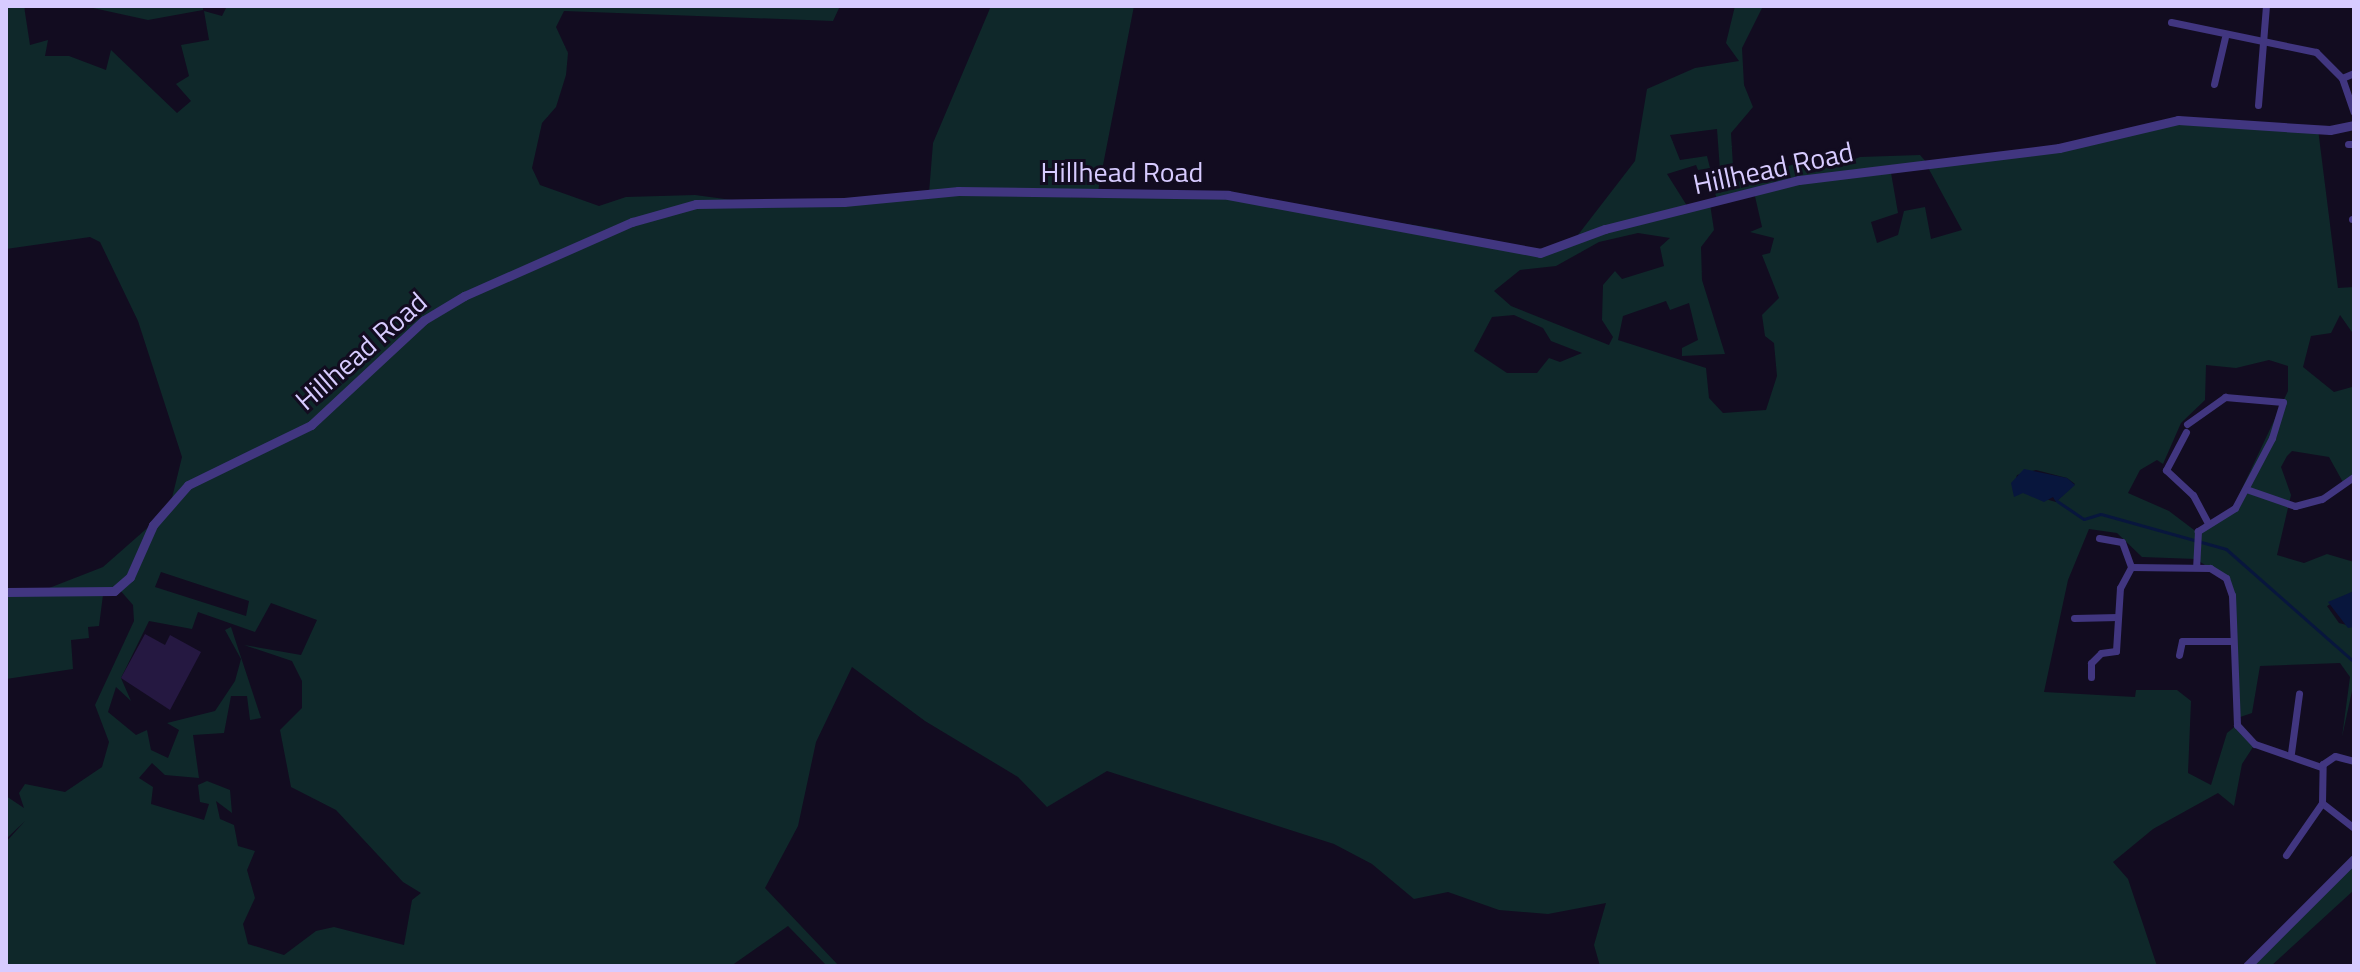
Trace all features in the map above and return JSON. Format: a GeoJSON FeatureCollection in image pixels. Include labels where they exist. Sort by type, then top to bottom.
{"type":"FeatureCollection","features":[{"type":"Feature","properties":{"kind":"street"},"geometry":{"type":"LineString","coordinates":[[2258,105],[2266,6]]}},
{"type":"Feature","properties":{"kind":"street"},"geometry":{"type":"LineString","coordinates":[[2171,22],[2225,37],[2316,52],[2342,78],[2354,112]]}},
{"type":"Feature","properties":{"kind":"street"},"geometry":{"type":"LineString","coordinates":[[2214,84],[2225,37]]}},
{"type":"Feature","properties":{"kind":"street"},"geometry":{"type":"LineString","coordinates":[[2342,78],[2354,73]]}},
{"type":"Feature","properties":{"kind":"street","name":"Hillhead Road"},"geometry":{"type":"LineString","coordinates":[[6,592],[114,591],[132,573],[153,525],[188,485],[311,425],[429,317],[632,222],[696,204],[844,202],[970,191],[1233,195],[1370,225],[1439,229],[1534,253],[1799,180],[2069,146],[2178,120],[2327,130],[2354,125]]}},
{"type":"Feature","properties":{"kind":"street"},"geometry":{"type":"LineString","coordinates":[[2196,565],[2196,540],[2208,523],[2233,511],[2246,489],[2283,402],[2284,391]]}},
{"type":"Feature","properties":{"kind":"street"},"geometry":{"type":"LineString","coordinates":[[2208,523],[2193,495],[2163,472],[2186,428],[2212,397],[2235,396],[2283,402]]}},
{"type":"Feature","properties":{"kind":"street"},"geometry":{"type":"LineString","coordinates":[[2246,489],[2295,506],[2322,499],[2354,477]]}},
{"type":"Feature","properties":{"kind":"street"},"geometry":{"type":"LineString","coordinates":[[2091,677],[2091,663],[2101,653],[2116,651],[2120,588],[2131,567],[2122,542],[2099,538]]}},
{"type":"Feature","properties":{"kind":"street"},"geometry":{"type":"LineString","coordinates":[[2131,567],[2196,565],[2227,580],[2237,725],[2255,744],[2291,753],[2321,767]]}},
{"type":"Feature","properties":{"kind":"street"},"geometry":{"type":"LineString","coordinates":[[2074,618],[2118,617]]}},
{"type":"Feature","properties":{"kind":"street"},"geometry":{"type":"LineString","coordinates":[[2179,655],[2182,641],[2233,641]]}},
{"type":"Feature","properties":{"kind":"street"},"geometry":{"type":"LineString","coordinates":[[2291,753],[2299,694]]}},
{"type":"Feature","properties":{"kind":"street"},"geometry":{"type":"LineString","coordinates":[[2321,767],[2335,756],[2354,761]]}},
{"type":"Feature","properties":{"kind":"street"},"geometry":{"type":"LineString","coordinates":[[2286,855],[2322,803],[2321,767]]}},
{"type":"Feature","properties":{"kind":"street"},"geometry":{"type":"LineString","coordinates":[[2322,803],[2354,828]]}},
{"type":"Feature","properties":{"kind":"street"},"geometry":{"type":"LineString","coordinates":[[2247,966],[2354,859]]}},
{"type":"Feature","properties":{"kind":"green space"},"geometry":{"type":"Polygon","coordinates":[[[6,6],[24,6],[30,45],[48,40],[45,56],[69,56],[106,70],[111,50],[177,113],[191,101],[176,84],[189,76],[181,45],[209,40],[204,11],[222,16],[227,6],[840,6],[833,21],[564,11],[556,27],[568,53],[566,75],[556,107],[542,123],[532,168],[540,185],[599,206],[626,197],[695,195],[762,204],[929,193],[933,143],[991,6],[1134,6],[1097,196],[1042,196],[1093,198],[1220,195],[1439,229],[1522,253],[1571,244],[1635,161],[1647,89],[1695,68],[1739,61],[1726,43],[1735,6],[1763,6],[1742,48],[1744,85],[1753,107],[1731,133],[1734,183],[1801,162],[1837,166],[1860,157],[1920,155],[1927,163],[2032,152],[2169,122],[2318,129],[2338,288],[2354,287],[2354,335],[2340,315],[2331,333],[2311,336],[2303,367],[2334,392],[2352,387],[2354,378],[2354,476],[2344,484],[2329,457],[2292,451],[2287,456],[2281,467],[2291,495],[2277,555],[2304,563],[2327,554],[2354,562],[2354,591],[2327,606],[2339,623],[2354,627],[2354,682],[2342,737],[2350,677],[2340,663],[2260,666],[2252,713],[2234,719],[2234,608],[2227,580],[2196,559],[2142,557],[2117,533],[2089,529],[2068,580],[2044,692],[2135,697],[2136,690],[2177,690],[2191,701],[2188,773],[2211,785],[2227,733],[2237,725],[2255,744],[2242,764],[2234,806],[2218,793],[2153,829],[2113,862],[2128,879],[2157,966],[1600,966],[1594,945],[1606,903],[1548,914],[1499,910],[1448,892],[1414,899],[1372,864],[1334,844],[1107,771],[1047,807],[1018,777],[925,721],[852,667],[816,742],[798,826],[765,888],[839,966],[827,966],[788,926],[731,966],[6,966],[6,842],[25,821],[6,839],[6,796],[24,808],[19,793],[25,784],[65,792],[102,767],[109,742],[95,705],[134,621],[133,605],[119,589],[172,498],[182,457],[138,321],[100,242],[90,237],[6,249],[6,6]],[[1717,129],[1670,135],[1680,160],[1707,156],[1710,168],[1698,170],[1696,165],[1667,174],[1689,209],[1710,204],[1714,230],[1701,247],[1702,280],[1725,354],[1682,356],[1682,348],[1698,340],[1689,303],[1670,310],[1666,301],[1623,316],[1618,340],[1706,368],[1709,398],[1723,413],[1766,410],[1777,376],[1774,343],[1765,336],[1762,315],[1779,298],[1762,255],[1770,253],[1774,238],[1750,232],[1762,227],[1754,192],[1717,201],[1714,188],[1732,183],[1720,170],[1717,129]],[[1925,162],[1890,167],[1898,213],[1871,222],[1877,243],[1898,235],[1904,211],[1925,207],[1931,239],[1962,230],[1925,162]],[[1638,233],[1599,242],[1556,266],[1520,270],[1494,291],[1511,306],[1609,345],[1613,337],[1602,320],[1603,285],[1615,271],[1622,279],[1664,266],[1660,247],[1670,238],[1638,233]],[[1514,315],[1492,317],[1474,351],[1507,373],[1537,373],[1549,358],[1560,362],[1582,353],[1551,341],[1543,328],[1514,315]],[[2269,360],[2236,368],[2206,365],[2205,400],[2181,423],[2163,464],[2157,460],[2140,470],[2128,493],[2169,511],[2198,533],[2230,514],[2288,391],[2288,366],[2269,360]],[[2036,470],[2017,475],[2013,490],[2056,502],[2075,484],[2067,478],[2036,470]],[[161,572],[155,587],[246,616],[249,601],[161,572]],[[271,603],[255,632],[198,612],[192,629],[149,621],[121,678],[131,701],[116,687],[108,712],[136,735],[147,730],[151,750],[168,758],[179,730],[167,723],[215,711],[235,681],[241,659],[225,630],[231,627],[261,718],[250,720],[247,696],[231,696],[224,733],[193,735],[199,778],[165,775],[152,763],[139,778],[153,787],[151,804],[204,820],[209,804],[200,802],[198,785],[207,781],[230,790],[232,813],[216,801],[220,819],[234,825],[238,846],[255,851],[247,870],[255,898],[243,924],[248,944],[284,955],[316,931],[334,927],[404,945],[412,900],[421,893],[403,882],[336,810],[291,787],[280,730],[302,708],[302,681],[292,661],[244,645],[301,655],[317,620],[271,603]]]}},
{"type":"Feature","properties":{"kind":"green space"},"geometry":{"type":"Polygon","coordinates":[[[84,6],[203,6],[203,10],[148,20],[84,6]]]}},
{"type":"Feature","properties":{"kind":"green space"},"geometry":{"type":"Polygon","coordinates":[[[153,523],[131,571],[113,590],[44,590],[103,567],[153,523]]]}},
{"type":"Feature","properties":{"kind":"green space"},"geometry":{"type":"Polygon","coordinates":[[[6,593],[103,595],[99,626],[88,627],[89,638],[71,640],[73,669],[6,679],[6,593]]]}},
{"type":"Feature","properties":{"kind":"green space"},"geometry":{"type":"Polygon","coordinates":[[[2354,859],[2354,890],[2271,966],[2247,966],[2354,859]]]}},
{"type":"Feature","properties":{"kind":"water"},"geometry":{"type":"Polygon","coordinates":[[[2024,469],[2067,478],[2075,485],[2056,502],[2053,497],[2044,502],[2023,493],[2014,497],[2011,483],[2024,469]]]}},
{"type":"Feature","properties":{"kind":"water"},"geometry":{"type":"Polygon","coordinates":[[[2354,591],[2354,627],[2348,628],[2328,602],[2354,591]]]}},
{"type":"Feature","properties":{"kind":"building"},"geometry":{"type":"Polygon","coordinates":[[[145,634],[165,645],[170,635],[201,652],[170,710],[121,678],[145,634]]]}},
{"type":"Feature","properties":{"kind":"waterway"},"geometry":{"type":"LineString","coordinates":[[2057,501],[2084,519],[2100,514]]}},
{"type":"Feature","properties":{"kind":"waterway"},"geometry":{"type":"LineString","coordinates":[[2101,514],[2226,549],[2354,662]]}}]}
